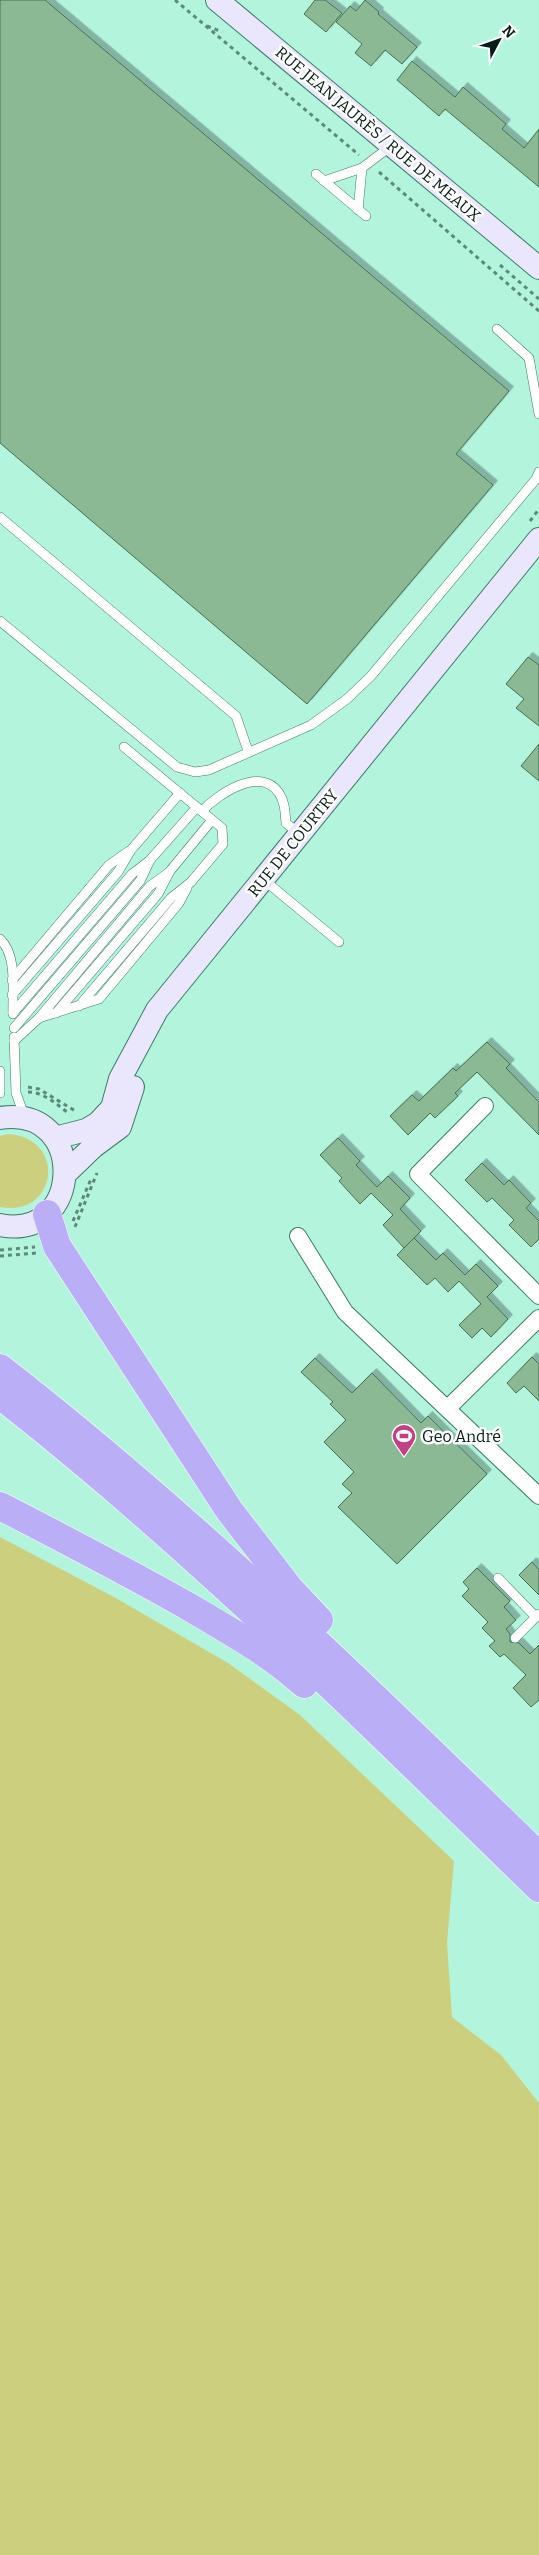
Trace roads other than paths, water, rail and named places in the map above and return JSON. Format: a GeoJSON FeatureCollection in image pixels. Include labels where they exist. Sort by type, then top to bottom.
{"type":"FeatureCollection","features":[{"type":"Feature","properties":{"kind":"highway"},"geometry":{"type":"LineString","coordinates":[[47,1214],[57,1246],[230,1510],[289,1588],[393,1692],[408,1745]]}},
{"type":"Feature","properties":{"kind":"highway"},"geometry":{"type":"LineString","coordinates":[[0,1368],[62,1416],[260,1588],[539,1888]]}},
{"type":"Feature","properties":{"kind":"highway"},"geometry":{"type":"LineString","coordinates":[[0,1395],[189,1554],[266,1624],[539,1856]]}},
{"type":"Feature","properties":{"kind":"highway"},"geometry":{"type":"LineString","coordinates":[[0,1506],[143,1581],[251,1643],[276,1660],[356,1732],[408,1745]]}},
{"type":"Feature","properties":{"kind":"main road","name":"RUE JEAN JAURÈS / RUE DE MEAUX"},"geometry":{"type":"LineString","coordinates":[[217,0],[539,268]]}},
{"type":"Feature","properties":{"kind":"main road","name":"RUE DE COURTRY"},"geometry":{"type":"LineString","coordinates":[[55,1138],[80,1132],[98,1123],[112,1108],[120,1079],[157,1010],[539,539]]}},
{"type":"Feature","properties":{"kind":"main road"},"geometry":{"type":"LineString","coordinates":[[66,1172],[93,1147],[120,1127],[134,1085],[135,1051]]}},
{"type":"Feature","properties":{"kind":"main road"},"geometry":{"type":"LineString","coordinates":[[0,1118],[25,1118],[44,1127],[55,1138],[65,1159],[66,1172],[64,1188],[57,1202],[47,1214],[23,1226],[0,1225]]}},
{"type":"Feature","properties":{"kind":"street"},"geometry":{"type":"LineString","coordinates":[[485,1106],[418,1174],[539,1296]]}},
{"type":"Feature","properties":{"kind":"street"},"geometry":{"type":"LineString","coordinates":[[298,1236],[345,1312],[539,1496]]}},
{"type":"Feature","properties":{"kind":"street"},"geometry":{"type":"LineString","coordinates":[[448,1408],[539,1318]]}},
{"type":"Feature","properties":{"kind":"lane"},"geometry":{"type":"LineString","coordinates":[[324,182],[362,168],[391,146]]}},
{"type":"Feature","properties":{"kind":"lane"},"geometry":{"type":"LineString","coordinates":[[358,210],[362,168]]}},
{"type":"Feature","properties":{"kind":"lane"},"geometry":{"type":"LineString","coordinates":[[316,174],[366,216]]}},
{"type":"Feature","properties":{"kind":"lane"},"geometry":{"type":"LineString","coordinates":[[497,329],[529,358],[539,414]]}},
{"type":"Feature","properties":{"kind":"lane"},"geometry":{"type":"LineString","coordinates":[[0,621],[178,767],[195,772],[210,770],[248,751],[311,725],[347,699],[371,676],[536,479],[539,472]]}},
{"type":"Feature","properties":{"kind":"lane"},"geometry":{"type":"LineString","coordinates":[[0,517],[236,716],[248,751]]}},
{"type":"Feature","properties":{"kind":"lane"},"geometry":{"type":"LineString","coordinates":[[39,1018],[79,1006],[171,898],[191,882],[223,844],[222,828],[124,747]]}},
{"type":"Feature","properties":{"kind":"lane"},"geometry":{"type":"LineString","coordinates":[[13,1013],[132,874],[150,860],[199,809],[213,799],[245,782],[261,781],[271,785],[278,792],[284,804],[286,823],[299,834]]}},
{"type":"Feature","properties":{"kind":"lane"},"geometry":{"type":"LineString","coordinates":[[12,995],[118,872],[131,850],[180,793]]}},
{"type":"Feature","properties":{"kind":"lane"},"geometry":{"type":"LineString","coordinates":[[56,1013],[158,894],[170,871],[212,820]]}},
{"type":"Feature","properties":{"kind":"lane"},"geometry":{"type":"LineString","coordinates":[[12,980],[109,865],[131,850]]}},
{"type":"Feature","properties":{"kind":"lane"},"geometry":{"type":"LineString","coordinates":[[14,1028],[140,881],[150,860]]}},
{"type":"Feature","properties":{"kind":"lane"},"geometry":{"type":"LineString","coordinates":[[14,1041],[39,1018],[150,886],[170,871]]}},
{"type":"Feature","properties":{"kind":"lane"},"geometry":{"type":"LineString","coordinates":[[264,879],[339,942]]}},
{"type":"Feature","properties":{"kind":"lane"},"geometry":{"type":"LineString","coordinates":[[0,939],[5,944],[11,960],[16,1093],[25,1118]]}},
{"type":"Feature","properties":{"kind":"lane"},"geometry":{"type":"LineString","coordinates":[[0,1071],[0,1093]]}},
{"type":"Feature","properties":{"kind":"lane"},"geometry":{"type":"LineString","coordinates":[[498,1578],[538,1615],[515,1638]]}},
{"type":"Feature","properties":{"kind":"place","name":"Geo André"},"geometry":{"type":"Point","coordinates":[404,1457]}}]}
